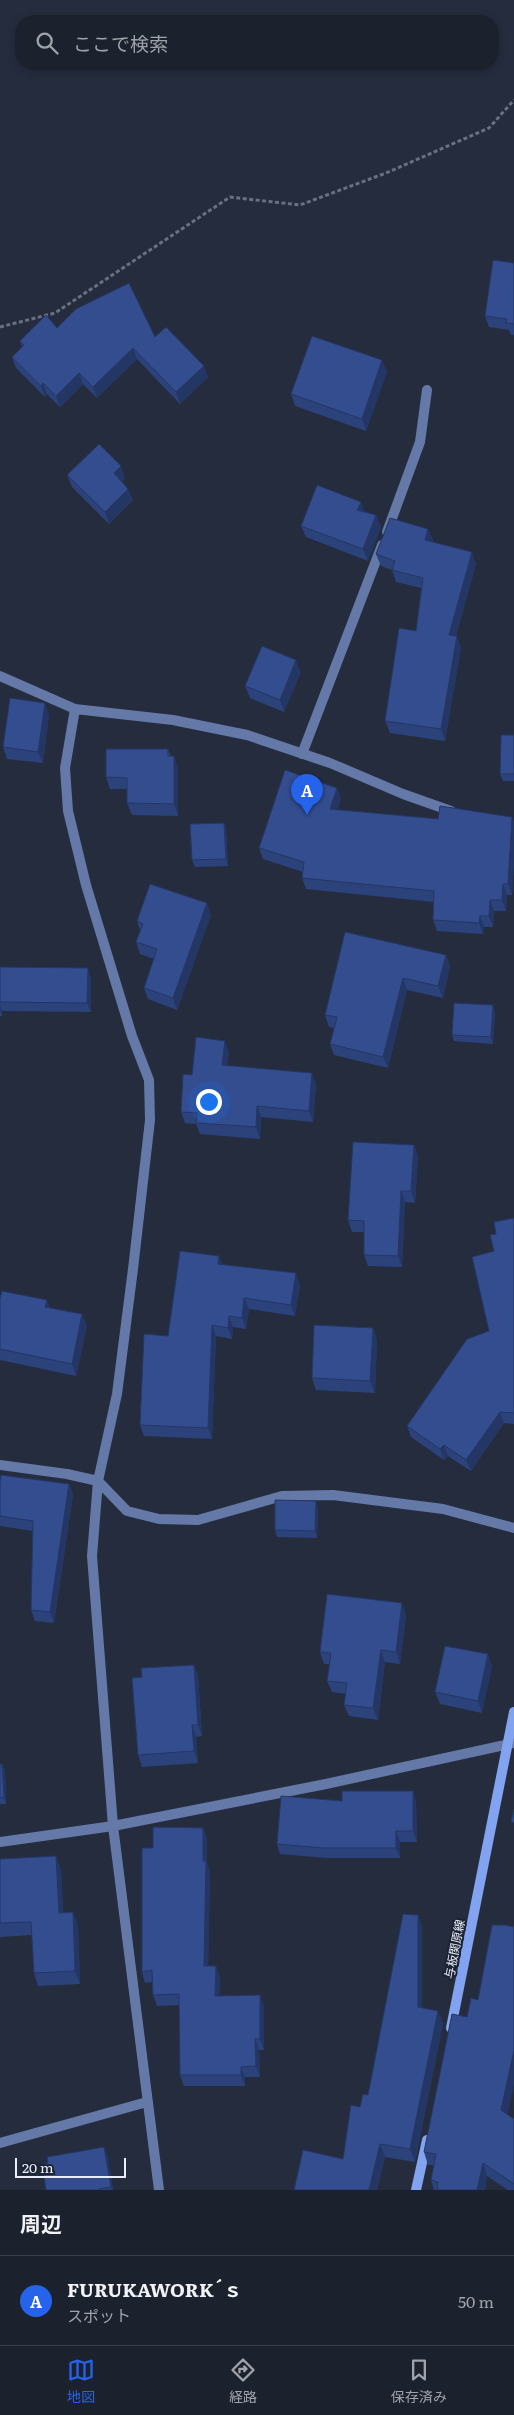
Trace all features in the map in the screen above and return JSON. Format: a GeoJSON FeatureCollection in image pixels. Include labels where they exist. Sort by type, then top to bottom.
{"type":"FeatureCollection","features":[{"type":"Feature","properties":{"kind":"main road","name":"与板関原線"},"geometry":{"type":"LineString","coordinates":[[448,2038],[511,1743],[514,1712]]}},
{"type":"Feature","properties":{"kind":"main road"},"geometry":{"type":"LineString","coordinates":[[416,2190],[428,2133]]}},
{"type":"Feature","properties":{"kind":"street"},"geometry":{"type":"LineString","coordinates":[[302,754],[420,442],[427,390]]}},
{"type":"Feature","properties":{"kind":"street"},"geometry":{"type":"LineString","coordinates":[[0,676],[75,709],[192,724],[247,735],[330,764],[403,794],[461,814]]}},
{"type":"Feature","properties":{"kind":"street"},"geometry":{"type":"LineString","coordinates":[[75,709],[65,768],[68,811],[86,885],[132,1036],[149,1080],[150,1120],[117,1394],[98,1480],[92,1556],[112,1826],[159,2190]]}},
{"type":"Feature","properties":{"kind":"street"},"geometry":{"type":"LineString","coordinates":[[0,1465],[98,1480],[127,1511],[159,1519],[198,1520],[282,1496],[333,1495],[443,1510],[514,1528]]}},
{"type":"Feature","properties":{"kind":"street"},"geometry":{"type":"LineString","coordinates":[[0,1842],[112,1826],[326,1784],[511,1743]]}},
{"type":"Feature","properties":{"kind":"street"},"geometry":{"type":"LineString","coordinates":[[0,2144],[147,2102]]}},
{"type":"Feature","properties":{"kind":"path"},"geometry":{"type":"LineString","coordinates":[[0,327],[55,313],[230,197],[300,205],[386,173],[489,128],[514,100]]}},
{"type":"Feature","properties":{"kind":"building"},"geometry":{"type":"Polygon","coordinates":[[[493,260],[514,263],[514,324],[506,323],[507,319],[485,316],[493,260]]]}},
{"type":"Feature","properties":{"kind":"building"},"geometry":{"type":"Polygon","coordinates":[[[129,283],[155,337],[166,327],[204,366],[176,392],[133,348],[93,387],[79,373],[56,396],[43,383],[41,386],[12,357],[24,345],[20,341],[46,315],[57,328],[76,309],[129,283]]]}},
{"type":"Feature","properties":{"kind":"building"},"geometry":{"type":"Polygon","coordinates":[[[312,336],[382,360],[362,419],[291,394],[312,336]]]}},
{"type":"Feature","properties":{"kind":"building"},"geometry":{"type":"Polygon","coordinates":[[[99,444],[121,466],[114,473],[128,489],[105,512],[67,475],[99,444]]]}},
{"type":"Feature","properties":{"kind":"building"},"geometry":{"type":"Polygon","coordinates":[[[317,485],[361,502],[357,510],[376,515],[363,549],[301,526],[317,485]]]}},
{"type":"Feature","properties":{"kind":"building"},"geometry":{"type":"Polygon","coordinates":[[[390,518],[428,529],[425,540],[472,552],[449,635],[457,636],[441,729],[385,721],[399,628],[416,631],[423,578],[392,570],[395,561],[376,554],[390,518]]]}},
{"type":"Feature","properties":{"kind":"building"},"geometry":{"type":"Polygon","coordinates":[[[262,646],[296,660],[280,700],[245,686],[262,646]]]}},
{"type":"Feature","properties":{"kind":"building"},"geometry":{"type":"Polygon","coordinates":[[[10,698],[45,703],[38,752],[3,747],[10,698]]]}},
{"type":"Feature","properties":{"kind":"building"},"geometry":{"type":"Polygon","coordinates":[[[501,735],[514,735],[514,774],[500,774],[501,735]]]}},
{"type":"Feature","properties":{"kind":"building"},"geometry":{"type":"Polygon","coordinates":[[[106,749],[168,749],[168,756],[174,756],[174,804],[127,803],[127,778],[106,777],[106,749]]]}},
{"type":"Feature","properties":{"kind":"building"},"geometry":{"type":"Polygon","coordinates":[[[285,770],[337,788],[330,809],[438,819],[440,806],[512,817],[508,884],[503,884],[502,900],[490,900],[489,916],[480,916],[479,923],[433,920],[434,891],[302,878],[304,862],[259,848],[285,770]]]}},
{"type":"Feature","properties":{"kind":"building"},"geometry":{"type":"Polygon","coordinates":[[[224,823],[226,859],[192,860],[190,824],[224,823]]]}},
{"type":"Feature","properties":{"kind":"building"},"geometry":{"type":"Polygon","coordinates":[[[150,884],[207,903],[173,998],[144,988],[157,949],[136,942],[143,924],[137,921],[150,884]]]}},
{"type":"Feature","properties":{"kind":"building"},"geometry":{"type":"Polygon","coordinates":[[[345,932],[446,955],[438,986],[403,978],[383,1057],[330,1044],[337,1017],[325,1015],[345,932]]]}},
{"type":"Feature","properties":{"kind":"building"},"geometry":{"type":"Polygon","coordinates":[[[0,967],[88,968],[87,1003],[0,1002],[0,967]]]}},
{"type":"Feature","properties":{"kind":"building"},"geometry":{"type":"Polygon","coordinates":[[[454,1003],[493,1005],[491,1037],[452,1035],[454,1003]]]}},
{"type":"Feature","properties":{"kind":"building"},"geometry":{"type":"Polygon","coordinates":[[[196,1037],[225,1041],[222,1065],[312,1073],[309,1111],[257,1106],[256,1127],[196,1123],[197,1113],[181,1112],[183,1074],[192,1075],[196,1037]]]}},
{"type":"Feature","properties":{"kind":"building"},"geometry":{"type":"Polygon","coordinates":[[[353,1142],[414,1145],[411,1191],[401,1191],[398,1256],[364,1255],[364,1221],[348,1220],[353,1142]]]}},
{"type":"Feature","properties":{"kind":"building"},"geometry":{"type":"Polygon","coordinates":[[[514,1218],[514,1413],[500,1412],[466,1460],[444,1445],[440,1449],[407,1426],[467,1339],[489,1331],[472,1257],[494,1251],[490,1235],[496,1234],[494,1222],[514,1218]]]}},
{"type":"Feature","properties":{"kind":"building"},"geometry":{"type":"Polygon","coordinates":[[[180,1251],[219,1256],[218,1264],[296,1273],[291,1305],[244,1298],[242,1318],[229,1316],[228,1328],[212,1325],[208,1428],[140,1425],[144,1334],[168,1336],[180,1251]]]}},
{"type":"Feature","properties":{"kind":"building"},"geometry":{"type":"Polygon","coordinates":[[[2,1291],[47,1300],[45,1307],[82,1314],[72,1364],[0,1349],[0,1298],[2,1291]]]}},
{"type":"Feature","properties":{"kind":"building"},"geometry":{"type":"Polygon","coordinates":[[[314,1325],[373,1328],[370,1381],[312,1378],[314,1325]]]}},
{"type":"Feature","properties":{"kind":"building"},"geometry":{"type":"Polygon","coordinates":[[[1,1475],[69,1484],[50,1612],[31,1610],[33,1521],[0,1516],[1,1475]]]}},
{"type":"Feature","properties":{"kind":"building"},"geometry":{"type":"Polygon","coordinates":[[[275,1500],[316,1501],[315,1531],[275,1530],[275,1500]]]}},
{"type":"Feature","properties":{"kind":"building"},"geometry":{"type":"Polygon","coordinates":[[[327,1594],[402,1603],[396,1652],[381,1650],[373,1708],[344,1705],[347,1683],[327,1681],[331,1653],[320,1652],[327,1594]]]}},
{"type":"Feature","properties":{"kind":"building"},"geometry":{"type":"Polygon","coordinates":[[[445,1646],[488,1654],[478,1701],[435,1692],[445,1646]]]}},
{"type":"Feature","properties":{"kind":"building"},"geometry":{"type":"Polygon","coordinates":[[[194,1665],[198,1725],[192,1725],[194,1751],[138,1755],[132,1678],[142,1677],[141,1668],[194,1665]]]}},
{"type":"Feature","properties":{"kind":"building"},"geometry":{"type":"Polygon","coordinates":[[[0,1764],[2,1764],[4,1797],[0,1798],[0,1764]]]}},
{"type":"Feature","properties":{"kind":"building"},"geometry":{"type":"Polygon","coordinates":[[[342,1791],[413,1791],[413,1831],[396,1831],[396,1848],[323,1848],[277,1844],[281,1796],[342,1801],[342,1791]]]}},
{"type":"Feature","properties":{"kind":"building"},"geometry":{"type":"Polygon","coordinates":[[[514,1809],[514,1823],[511,1822],[514,1809]]]}},
{"type":"Feature","properties":{"kind":"building"},"geometry":{"type":"Polygon","coordinates":[[[153,1827],[203,1828],[203,1861],[206,1861],[204,1966],[216,1966],[215,1996],[260,1995],[260,2039],[255,2039],[256,2066],[241,2067],[241,2075],[180,2075],[179,1994],[153,1995],[152,1970],[142,1972],[142,1848],[153,1848],[153,1827]]]}},
{"type":"Feature","properties":{"kind":"building"},"geometry":{"type":"Polygon","coordinates":[[[56,1856],[59,1913],[73,1912],[75,1971],[34,1973],[31,1922],[0,1923],[0,1859],[56,1856]]]}},
{"type":"Feature","properties":{"kind":"building"},"geometry":{"type":"Polygon","coordinates":[[[403,1914],[418,1915],[418,2007],[438,2011],[410,2149],[380,2144],[369,2190],[294,2190],[303,2150],[343,2159],[351,2105],[360,2107],[363,2094],[368,2095],[403,1914]]]}},
{"type":"Feature","properties":{"kind":"building"},"geometry":{"type":"Polygon","coordinates":[[[492,1925],[514,1927],[514,2050],[501,2110],[514,2119],[514,2184],[483,2163],[477,2190],[437,2190],[438,2182],[431,2180],[436,2154],[424,2152],[452,2014],[467,2017],[471,1998],[478,2000],[492,1925]]]}},
{"type":"Feature","properties":{"kind":"building"},"geometry":{"type":"Polygon","coordinates":[[[104,2147],[111,2187],[99,2190],[46,2190],[42,2164],[48,2163],[47,2157],[104,2147]]]}},
{"type":"Feature","properties":{"kind":"place","name":"FURUKAWORK´ｓ"},"geometry":{"type":"Point","coordinates":[307,815]}}]}
